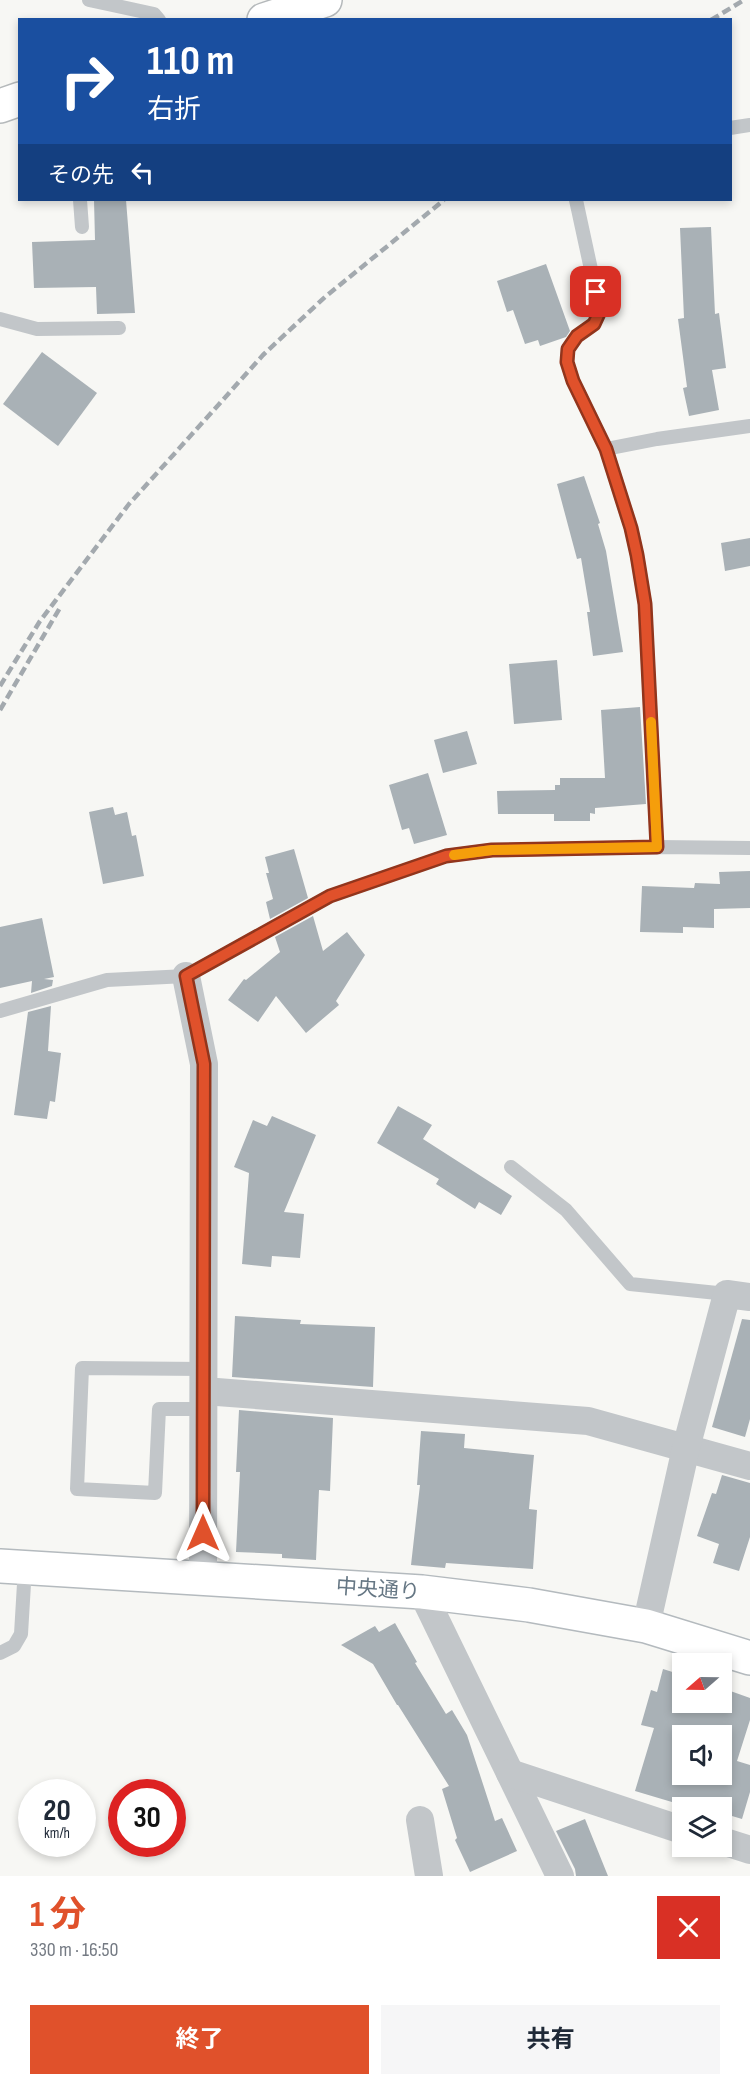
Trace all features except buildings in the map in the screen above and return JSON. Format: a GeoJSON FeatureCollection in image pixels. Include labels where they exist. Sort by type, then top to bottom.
{"type":"FeatureCollection","features":[{"type":"Feature","properties":{"kind":"main road"},"geometry":{"type":"LineString","coordinates":[[270,18],[325,0]]}},
{"type":"Feature","properties":{"kind":"main road"},"geometry":{"type":"LineString","coordinates":[[0,106],[18,100]]}},
{"type":"Feature","properties":{"kind":"main road","name":"中央通り"},"geometry":{"type":"LineString","coordinates":[[13,1567],[422,1592],[529,1605],[646,1626],[750,1658]]}},
{"type":"Feature","properties":{"kind":"street"},"geometry":{"type":"LineString","coordinates":[[186,976],[204,1064],[203,1578]]}},
{"type":"Feature","properties":{"kind":"street"},"geometry":{"type":"LineString","coordinates":[[646,1626],[686,1448],[738,1296]]}},
{"type":"Feature","properties":{"kind":"street"},"geometry":{"type":"LineString","coordinates":[[204,1390],[588,1421],[750,1466]]}},
{"type":"Feature","properties":{"kind":"street"},"geometry":{"type":"LineString","coordinates":[[422,1592],[560,1876]]}},
{"type":"Feature","properties":{"kind":"street"},"geometry":{"type":"LineString","coordinates":[[510,1773],[672,1827]]}},
{"type":"Feature","properties":{"kind":"street"},"geometry":{"type":"LineString","coordinates":[[420,1820],[429,1876]]}},
{"type":"Feature","properties":{"kind":"street"},"geometry":{"type":"LineString","coordinates":[[732,1844],[750,1850]]}},
{"type":"Feature","properties":{"kind":"lane"},"geometry":{"type":"LineString","coordinates":[[89,0],[154,14],[157,18]]}},
{"type":"Feature","properties":{"kind":"lane"},"geometry":{"type":"LineString","coordinates":[[732,128],[750,125]]}},
{"type":"Feature","properties":{"kind":"lane"},"geometry":{"type":"LineString","coordinates":[[80,201],[82,227]]}},
{"type":"Feature","properties":{"kind":"lane"},"geometry":{"type":"LineString","coordinates":[[576,201],[600,311],[594,324],[577,336],[568,349],[567,362],[573,381],[606,449],[631,528],[645,604],[657,847]]}},
{"type":"Feature","properties":{"kind":"lane"},"geometry":{"type":"LineString","coordinates":[[0,319],[37,329],[119,328]]}},
{"type":"Feature","properties":{"kind":"lane"},"geometry":{"type":"LineString","coordinates":[[606,449],[657,439],[750,426]]}},
{"type":"Feature","properties":{"kind":"lane"},"geometry":{"type":"LineString","coordinates":[[0,1011],[107,980],[186,976],[330,896],[446,856],[492,850],[750,848]]}},
{"type":"Feature","properties":{"kind":"lane"},"geometry":{"type":"LineString","coordinates":[[511,1167],[566,1210],[630,1284],[738,1296]]}},
{"type":"Feature","properties":{"kind":"lane"},"geometry":{"type":"LineString","coordinates":[[82,1368],[204,1390],[159,1409],[155,1493],[77,1489],[82,1368]]}},
{"type":"Feature","properties":{"kind":"lane"},"geometry":{"type":"LineString","coordinates":[[0,1653],[14,1646],[21,1634],[13,1567]]}},
{"type":"Feature","properties":{"kind":"railway"},"geometry":{"type":"LineString","coordinates":[[714,18],[744,0]]}},
{"type":"Feature","properties":{"kind":"railway"},"geometry":{"type":"LineString","coordinates":[[0,686],[40,621],[129,504],[263,355],[325,297],[443,201]]}},
{"type":"Feature","properties":{"kind":"railway"},"geometry":{"type":"LineString","coordinates":[[0,710],[61,606]]}},
{"type":"Feature","properties":{"kind":"slow traffic"},"geometry":{"type":"LineString","coordinates":[[454,855],[492,850],[657,847],[651,722]]}},
{"type":"Feature","properties":{"kind":"route"},"geometry":{"type":"LineString","coordinates":[[203,1533],[204,1064],[186,976],[330,896],[446,856],[492,850],[657,847],[645,604],[637,555],[631,528],[606,449],[573,381],[567,362],[568,349],[577,336],[594,324],[600,311],[596,292]]}}]}
